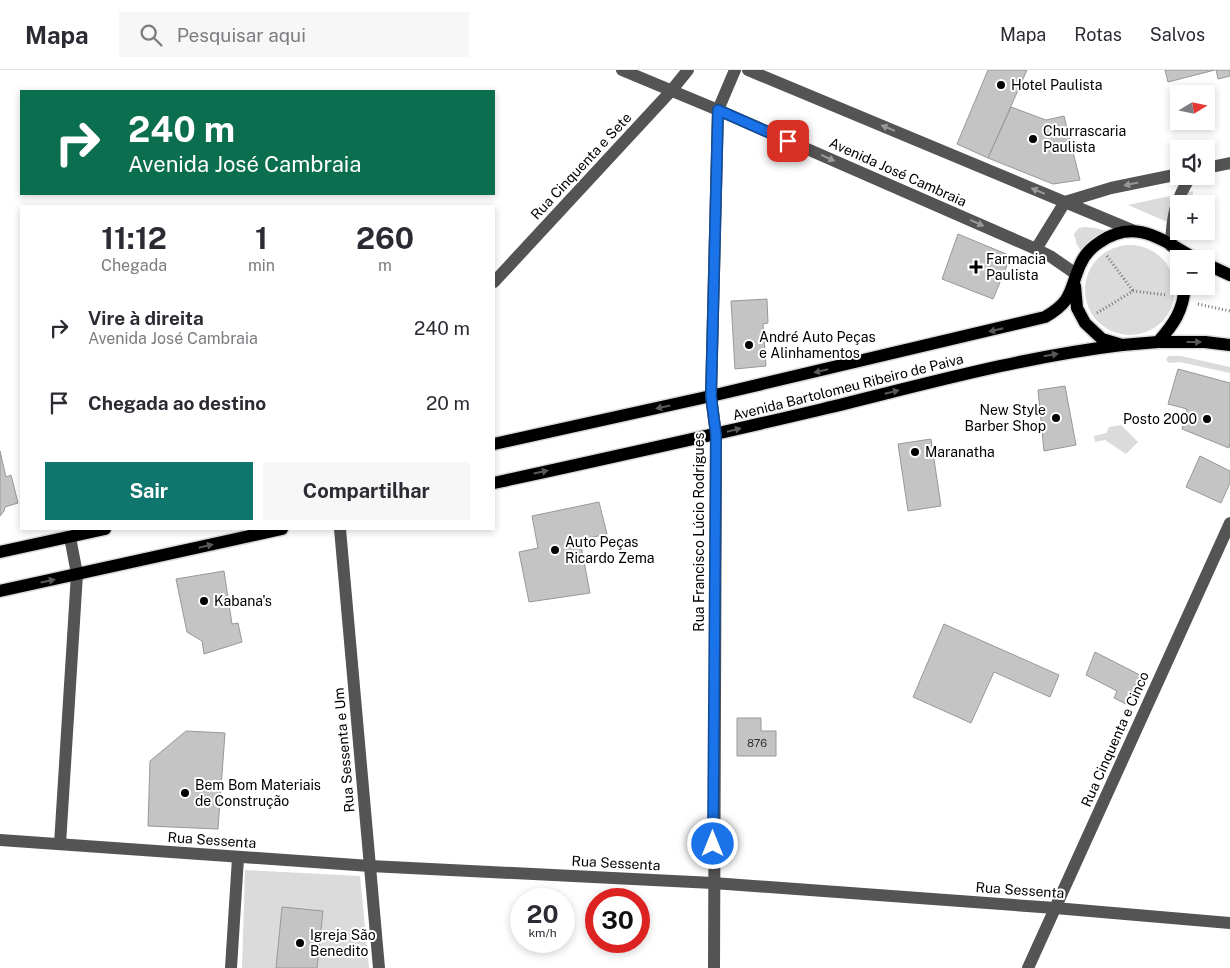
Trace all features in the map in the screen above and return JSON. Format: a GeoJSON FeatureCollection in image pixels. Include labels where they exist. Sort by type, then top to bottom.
{"type":"FeatureCollection","features":[{"type":"Feature","properties":{"kind":"main road"},"geometry":{"type":"LineString","coordinates":[[1097,244],[1111,234],[1132,230],[1152,234],[1179,250]]}},
{"type":"Feature","properties":{"kind":"main road","name":"Avenida Bartolomeu Ribeiro de Paiva"},"geometry":{"type":"LineString","coordinates":[[495,444],[711,396],[1045,317],[1060,308],[1067,300],[1082,261],[1097,244]]}},
{"type":"Feature","properties":{"kind":"main road"},"geometry":{"type":"LineString","coordinates":[[1171,246],[1173,250]]}},
{"type":"Feature","properties":{"kind":"main road"},"geometry":{"type":"LineString","coordinates":[[1215,268],[1230,275]]}},
{"type":"Feature","properties":{"kind":"main road"},"geometry":{"type":"LineString","coordinates":[[1076,276],[1077,308],[1085,322],[1102,339],[1122,345]]}},
{"type":"Feature","properties":{"kind":"main road"},"geometry":{"type":"LineString","coordinates":[[1158,342],[1173,324],[1182,306],[1184,295]]}},
{"type":"Feature","properties":{"kind":"main road","name":"Avenida Bartolomeu Ribeiro de Paiva"},"geometry":{"type":"LineString","coordinates":[[495,483],[716,435],[1024,360],[1079,350],[1158,342]]}},
{"type":"Feature","properties":{"kind":"main road"},"geometry":{"type":"LineString","coordinates":[[1158,342],[1205,342],[1230,345]]}},
{"type":"Feature","properties":{"kind":"main road"},"geometry":{"type":"LineString","coordinates":[[0,552],[101,530]]}},
{"type":"Feature","properties":{"kind":"main road"},"geometry":{"type":"LineString","coordinates":[[0,591],[277,530]]}},
{"type":"Feature","properties":{"kind":"street","name":"Avenida José Cambraia"},"geometry":{"type":"LineString","coordinates":[[622,70],[1036,249],[1050,256],[1076,276]]}},
{"type":"Feature","properties":{"kind":"street","name":"Rua Cinquenta e Sete"},"geometry":{"type":"LineString","coordinates":[[495,281],[671,91],[688,70]]}},
{"type":"Feature","properties":{"kind":"street","name":"Rua Francisco Lúcio Rodrigues"},"geometry":{"type":"LineString","coordinates":[[714,968],[716,435],[711,396],[718,110],[735,70]]}},
{"type":"Feature","properties":{"kind":"street"},"geometry":{"type":"LineString","coordinates":[[748,70],[1132,230]]}},
{"type":"Feature","properties":{"kind":"street"},"geometry":{"type":"LineString","coordinates":[[1215,166],[1230,163]]}},
{"type":"Feature","properties":{"kind":"street"},"geometry":{"type":"LineString","coordinates":[[1036,249],[1065,202],[1111,188],[1170,176]]}},
{"type":"Feature","properties":{"kind":"street"},"geometry":{"type":"LineString","coordinates":[[1171,246],[1173,215],[1179,196],[1186,185]]}},
{"type":"Feature","properties":{"kind":"street","name":"Rua Cinquenta e Cinco"},"geometry":{"type":"LineString","coordinates":[[1028,968],[1230,523]]}},
{"type":"Feature","properties":{"kind":"street","name":"Rua Sessenta e Um"},"geometry":{"type":"LineString","coordinates":[[340,530],[379,968]]}},
{"type":"Feature","properties":{"kind":"street"},"geometry":{"type":"LineString","coordinates":[[60,844],[77,574],[70,537]]}},
{"type":"Feature","properties":{"kind":"street","name":"Rua Sessenta"},"geometry":{"type":"LineString","coordinates":[[0,840],[370,866],[713,883],[1230,923]]}},
{"type":"Feature","properties":{"kind":"street"},"geometry":{"type":"LineString","coordinates":[[232,968],[238,858]]}},
{"type":"Feature","properties":{"kind":"path"},"geometry":{"type":"LineString","coordinates":[[1097,244],[1133,291]]}},
{"type":"Feature","properties":{"kind":"path"},"geometry":{"type":"LineString","coordinates":[[1094,315],[1133,291],[1169,296]]}},
{"type":"Feature","properties":{"kind":"path"},"geometry":{"type":"LineString","coordinates":[[1198,304],[1230,311]]}},
{"type":"Feature","properties":{"kind":"shaded area"},"geometry":{"type":"Polygon","coordinates":[[[1193,191],[1193,195],[1174,195],[1193,191]]]}},
{"type":"Feature","properties":{"kind":"shaded area"},"geometry":{"type":"Polygon","coordinates":[[[1170,196],[1170,223],[1128,205],[1170,196]]]}},
{"type":"Feature","properties":{"kind":"shaded area"},"geometry":{"type":"Polygon","coordinates":[[[1085,227],[1106,231],[1095,237],[1082,252],[1077,245],[1074,234],[1079,228],[1085,227]]]}},
{"type":"Feature","properties":{"kind":"shaded area"},"geometry":{"type":"Polygon","coordinates":[[[1121,245],[1139,245],[1155,252],[1170,269],[1170,295],[1175,295],[1175,299],[1168,315],[1155,328],[1139,335],[1121,335],[1105,328],[1092,315],[1085,299],[1085,281],[1092,265],[1105,252],[1121,245]]]}},
{"type":"Feature","properties":{"kind":"shaded area"},"geometry":{"type":"Polygon","coordinates":[[[1168,356],[1181,356],[1230,367],[1230,373],[1180,362],[1169,363],[1166,360],[1168,356]]]}},
{"type":"Feature","properties":{"kind":"shaded area"},"geometry":{"type":"Polygon","coordinates":[[[1121,425],[1138,442],[1126,454],[1105,440],[1095,442],[1094,436],[1106,433],[1109,427],[1121,425]]]}},
{"type":"Feature","properties":{"kind":"shaded area"},"geometry":{"type":"Polygon","coordinates":[[[245,870],[360,876],[369,968],[242,968],[245,870]]]}},
{"type":"Feature","properties":{"kind":"building"},"geometry":{"type":"Polygon","coordinates":[[[988,70],[1027,70],[988,158],[957,144],[988,70]]]}},
{"type":"Feature","properties":{"kind":"building"},"geometry":{"type":"Polygon","coordinates":[[[1165,70],[1215,70],[1168,82],[1165,70]]]}},
{"type":"Feature","properties":{"kind":"building"},"geometry":{"type":"Polygon","coordinates":[[[1216,70],[1230,70],[1230,76],[1218,79],[1216,70]]]}},
{"type":"Feature","properties":{"kind":"building","name":"Churrascaria Paulista"},"geometry":{"type":"Polygon","coordinates":[[[1011,107],[1046,120],[1064,116],[1080,180],[1053,184],[988,158],[1011,107]]]}},
{"type":"Feature","properties":{"kind":"building","name":"Farmacia Paulista"},"geometry":{"type":"Polygon","coordinates":[[[958,234],[1011,256],[993,299],[942,279],[958,234]]]}},
{"type":"Feature","properties":{"kind":"building","name":"André Auto Peças e Alinhamentos"},"geometry":{"type":"Polygon","coordinates":[[[767,299],[768,323],[763,324],[766,366],[735,369],[731,301],[767,299]]]}},
{"type":"Feature","properties":{"kind":"building","name":"Posto 2000"},"geometry":{"type":"Polygon","coordinates":[[[1178,369],[1230,383],[1229,448],[1182,429],[1187,409],[1168,404],[1178,369]]]}},
{"type":"Feature","properties":{"kind":"building","name":"New Style Barber Shop"},"geometry":{"type":"Polygon","coordinates":[[[1065,386],[1076,445],[1044,451],[1038,390],[1065,386]]]}},
{"type":"Feature","properties":{"kind":"building","name":"Maranatha"},"geometry":{"type":"Polygon","coordinates":[[[931,439],[941,506],[908,511],[898,444],[931,439]]]}},
{"type":"Feature","properties":{"kind":"building"},"geometry":{"type":"Polygon","coordinates":[[[0,451],[6,477],[11,475],[18,503],[5,507],[0,516],[0,451]]]}},
{"type":"Feature","properties":{"kind":"building"},"geometry":{"type":"Polygon","coordinates":[[[1200,456],[1230,471],[1230,483],[1221,503],[1186,487],[1200,456]]]}},
{"type":"Feature","properties":{"kind":"building","name":"Auto Peças Ricardo Zema"},"geometry":{"type":"Polygon","coordinates":[[[599,502],[607,534],[580,540],[590,593],[529,602],[519,552],[538,548],[532,516],[599,502]]]}},
{"type":"Feature","properties":{"kind":"building","name":"Kabana's"},"geometry":{"type":"Polygon","coordinates":[[[224,571],[232,624],[238,623],[242,642],[204,654],[202,641],[187,632],[176,579],[224,571]]]}},
{"type":"Feature","properties":{"kind":"building"},"geometry":{"type":"Polygon","coordinates":[[[944,624],[1059,675],[1050,697],[994,672],[971,723],[913,697],[944,624]]]}},
{"type":"Feature","properties":{"kind":"building"},"geometry":{"type":"Polygon","coordinates":[[[1095,652],[1140,675],[1126,704],[1114,698],[1117,691],[1086,675],[1095,652]]]}},
{"type":"Feature","properties":{"kind":"building"},"geometry":{"type":"Polygon","coordinates":[[[737,718],[761,718],[761,731],[776,731],[776,756],[737,756],[737,718]]]}},
{"type":"Feature","properties":{"kind":"building","name":"Bem Bom Materiais de Construção"},"geometry":{"type":"Polygon","coordinates":[[[186,731],[225,733],[218,829],[148,826],[150,761],[186,731]]]}},
{"type":"Feature","properties":{"kind":"building"},"geometry":{"type":"Polygon","coordinates":[[[282,907],[323,911],[317,968],[276,968],[282,907]]]}},
{"type":"Feature","properties":{"kind":"place","name":"Hotel Paulista"},"geometry":{"type":"Point","coordinates":[1001,85]}},
{"type":"Feature","properties":{"kind":"place","name":"Churrascaria Paulista"},"geometry":{"type":"Point","coordinates":[1033,139]}},
{"type":"Feature","properties":{"kind":"place","name":"Farmacia Paulista"},"geometry":{"type":"Point","coordinates":[976,267]}},
{"type":"Feature","properties":{"kind":"place","name":"André Auto Peças e Alinhamentos"},"geometry":{"type":"Point","coordinates":[749,345]}},
{"type":"Feature","properties":{"kind":"place","name":"New Style Barber Shop"},"geometry":{"type":"Point","coordinates":[1056,418]}},
{"type":"Feature","properties":{"kind":"place","name":"Posto 2000"},"geometry":{"type":"Point","coordinates":[1207,419]}},
{"type":"Feature","properties":{"kind":"place","name":"Maranatha"},"geometry":{"type":"Point","coordinates":[915,452]}},
{"type":"Feature","properties":{"kind":"place","name":"Auto Peças Ricardo Zema"},"geometry":{"type":"Point","coordinates":[555,550]}},
{"type":"Feature","properties":{"kind":"place","name":"Kabana's"},"geometry":{"type":"Point","coordinates":[204,601]}},
{"type":"Feature","properties":{"kind":"place","name":"Bem Bom Materiais de Construção"},"geometry":{"type":"Point","coordinates":[185,793]}},
{"type":"Feature","properties":{"kind":"place","name":"Igreja São Benedito"},"geometry":{"type":"Point","coordinates":[300,943]}},
{"type":"Feature","properties":{"kind":"route"},"geometry":{"type":"LineString","coordinates":[[713,844],[716,435],[711,396],[718,110],[788,141]]}}]}
